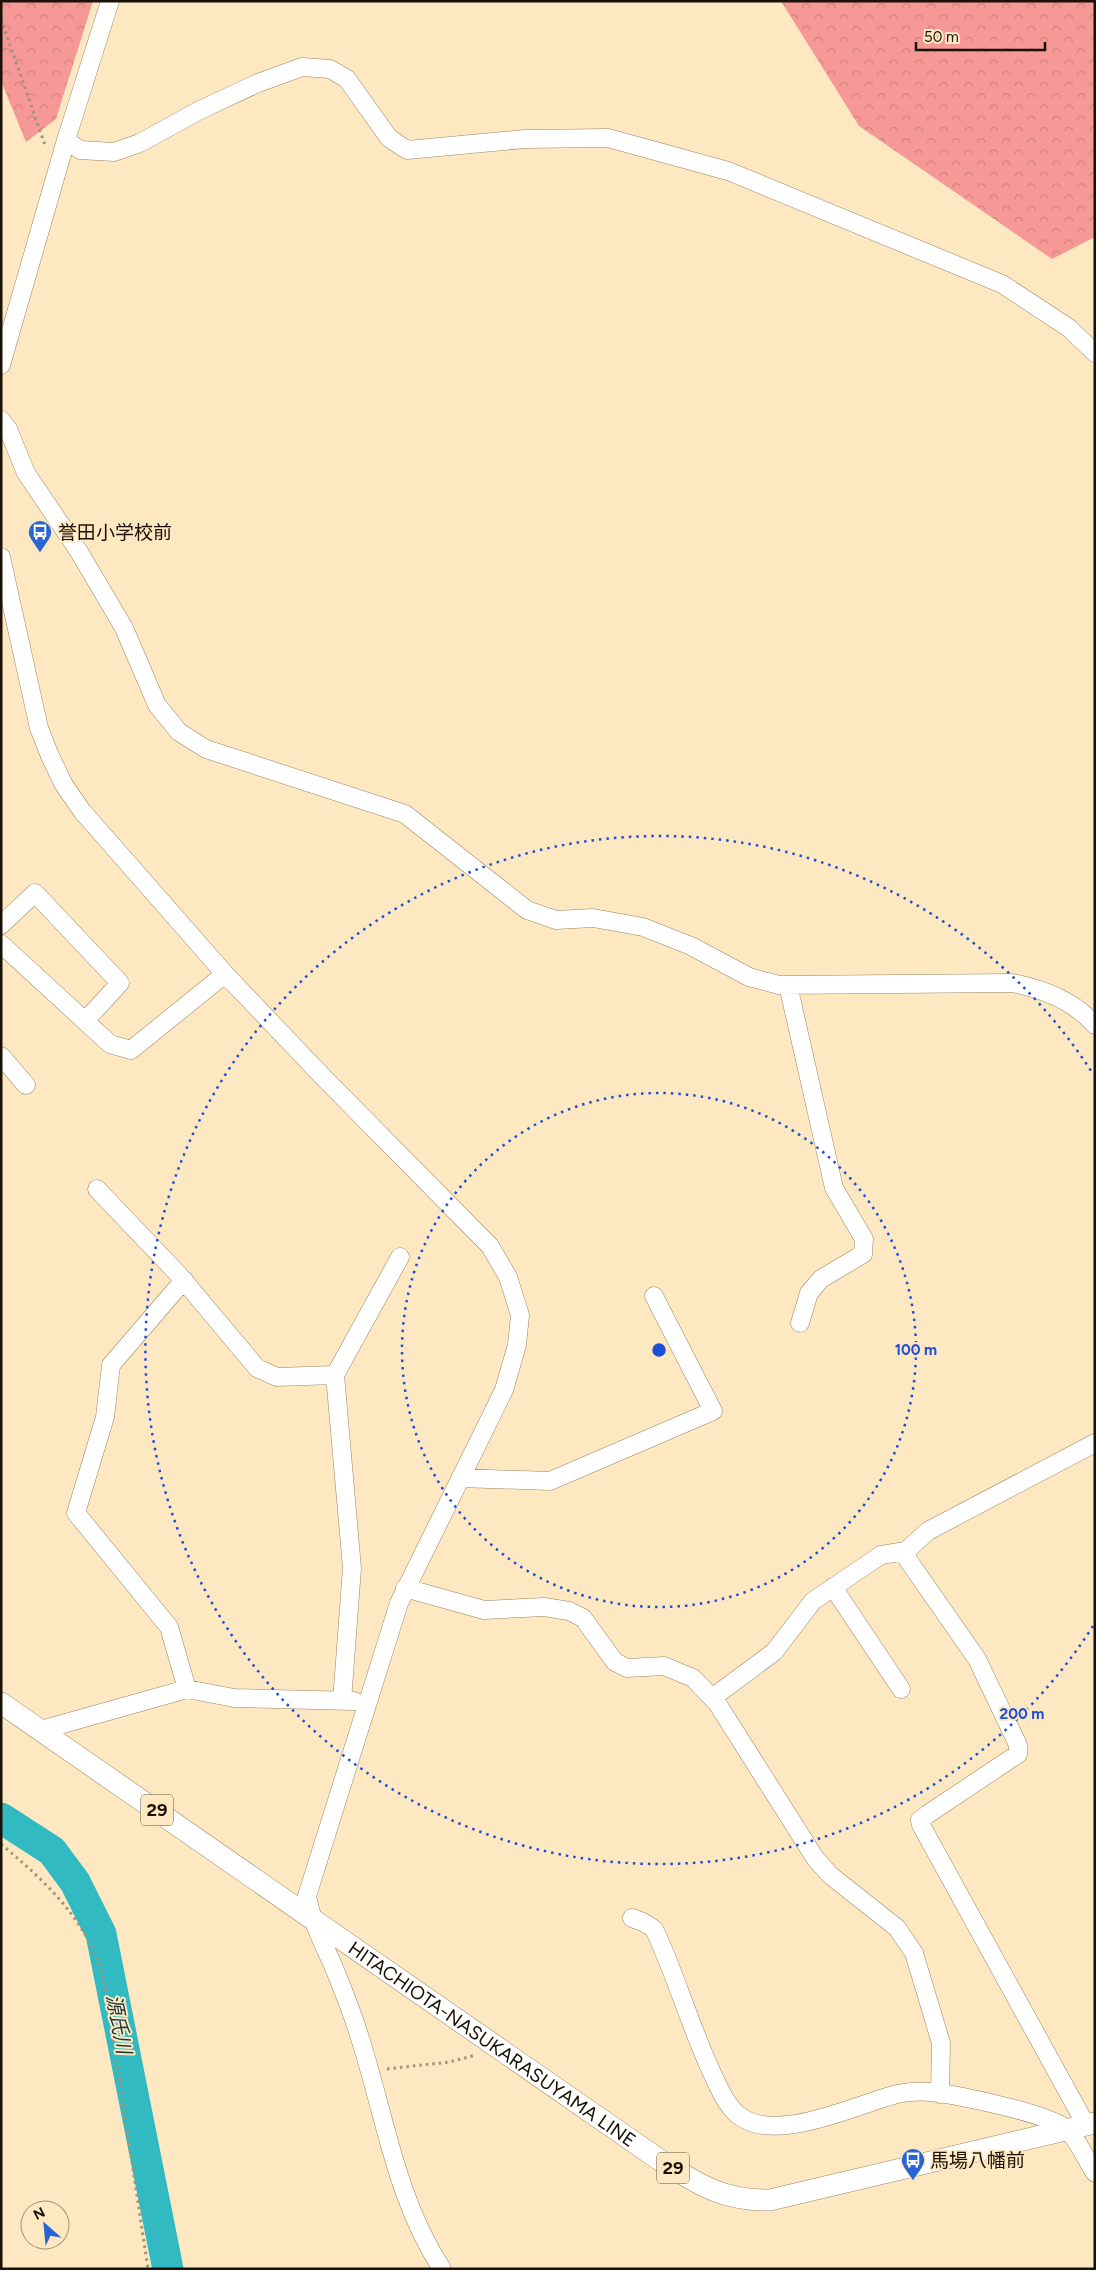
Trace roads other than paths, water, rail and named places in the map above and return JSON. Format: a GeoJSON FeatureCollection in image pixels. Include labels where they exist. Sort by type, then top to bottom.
{"type":"FeatureCollection","features":[{"type":"Feature","properties":{"kind":"main road","name":"HITACHIOTA-NASUKARASUYAMA LINE"},"geometry":{"type":"LineString","coordinates":[[1,1703],[664,2163],[698,2184],[737,2199],[770,2200],[1083,2126]]}},
{"type":"Feature","properties":{"kind":"street"},"geometry":{"type":"LineString","coordinates":[[1,365],[66,140],[110,1]]}},
{"type":"Feature","properties":{"kind":"street"},"geometry":{"type":"LineString","coordinates":[[66,140],[80,150],[114,152],[140,143],[198,111],[258,82],[302,67],[330,68],[347,79],[389,138],[406,150],[524,139],[608,138],[728,171],[1002,284],[1069,328],[1095,353]]}},
{"type":"Feature","properties":{"kind":"street"},"geometry":{"type":"LineString","coordinates":[[1,420],[8,429],[26,473],[78,550],[124,628],[158,705],[179,732],[206,749],[251,762],[405,814],[526,910],[556,920],[593,918],[643,927],[691,946],[749,977],[779,985],[1012,982],[1042,989],[1073,1006],[1095,1025]]}},
{"type":"Feature","properties":{"kind":"street"},"geometry":{"type":"LineString","coordinates":[[1,557],[39,728],[64,785],[82,811],[225,974],[325,1079],[490,1246],[508,1277],[520,1315],[517,1345],[504,1390],[405,1588],[307,1896],[312,1918],[360,2038],[404,2194],[418,2227],[442,2269]]}},
{"type":"Feature","properties":{"kind":"street"},"geometry":{"type":"LineString","coordinates":[[1,924],[35,893],[120,983],[85,1021]]}},
{"type":"Feature","properties":{"kind":"street"},"geometry":{"type":"LineString","coordinates":[[1,944],[110,1044],[131,1050],[225,974]]}},
{"type":"Feature","properties":{"kind":"street"},"geometry":{"type":"LineString","coordinates":[[788,985],[834,1188],[864,1239],[863,1254],[820,1279],[810,1293],[800,1323]]}},
{"type":"Feature","properties":{"kind":"street"},"geometry":{"type":"LineString","coordinates":[[1,1056],[26,1085]]}},
{"type":"Feature","properties":{"kind":"street"},"geometry":{"type":"LineString","coordinates":[[97,1189],[184,1280],[257,1368],[277,1377],[335,1375]]}},
{"type":"Feature","properties":{"kind":"street"},"geometry":{"type":"LineString","coordinates":[[342,1701],[352,1568],[335,1375],[400,1257]]}},
{"type":"Feature","properties":{"kind":"street"},"geometry":{"type":"LineString","coordinates":[[184,1280],[111,1365],[106,1417],[76,1514],[169,1627],[187,1689]]}},
{"type":"Feature","properties":{"kind":"street"},"geometry":{"type":"LineString","coordinates":[[460,1478],[550,1481],[713,1411],[654,1296]]}},
{"type":"Feature","properties":{"kind":"street"},"geometry":{"type":"LineString","coordinates":[[712,1698],[774,1652],[814,1601],[881,1555],[906,1551],[928,1531],[1095,1443]]}},
{"type":"Feature","properties":{"kind":"street"},"geometry":{"type":"LineString","coordinates":[[906,1551],[908,1560],[977,1659],[1018,1745],[1018,1754],[920,1820],[921,1825],[1083,2126],[1095,2173]]}},
{"type":"Feature","properties":{"kind":"street"},"geometry":{"type":"LineString","coordinates":[[833,1587],[901,1689]]}},
{"type":"Feature","properties":{"kind":"street"},"geometry":{"type":"LineString","coordinates":[[405,1588],[484,1610],[544,1607],[569,1611],[583,1618],[615,1662],[627,1668],[664,1666],[693,1678],[712,1698],[815,1858],[830,1875],[897,1928],[914,1953],[941,2043],[940,2094]]}},
{"type":"Feature","properties":{"kind":"street"},"geometry":{"type":"LineString","coordinates":[[40,1730],[187,1689],[234,1698],[354,1702],[369,1698]]}},
{"type":"Feature","properties":{"kind":"street"},"geometry":{"type":"LineString","coordinates":[[632,1918],[654,1929],[706,2059],[725,2101],[739,2116],[752,2122],[769,2124],[808,2123],[899,2094],[930,2092],[1014,2109],[1058,2123],[1083,2126]]}},
{"type":"Feature","properties":{"kind":"waterway","name":"源氏川"},"geometry":{"type":"LineString","coordinates":[[1,1818],[52,1851],[75,1882],[101,1934],[168,2269]]}},
{"type":"Feature","properties":{"kind":"place","name":"誉田小学校前"},"geometry":{"type":"Point","coordinates":[40,553]}},
{"type":"Feature","properties":{"kind":"place","name":"馬場八幡前"},"geometry":{"type":"Point","coordinates":[913,2181]}}]}
